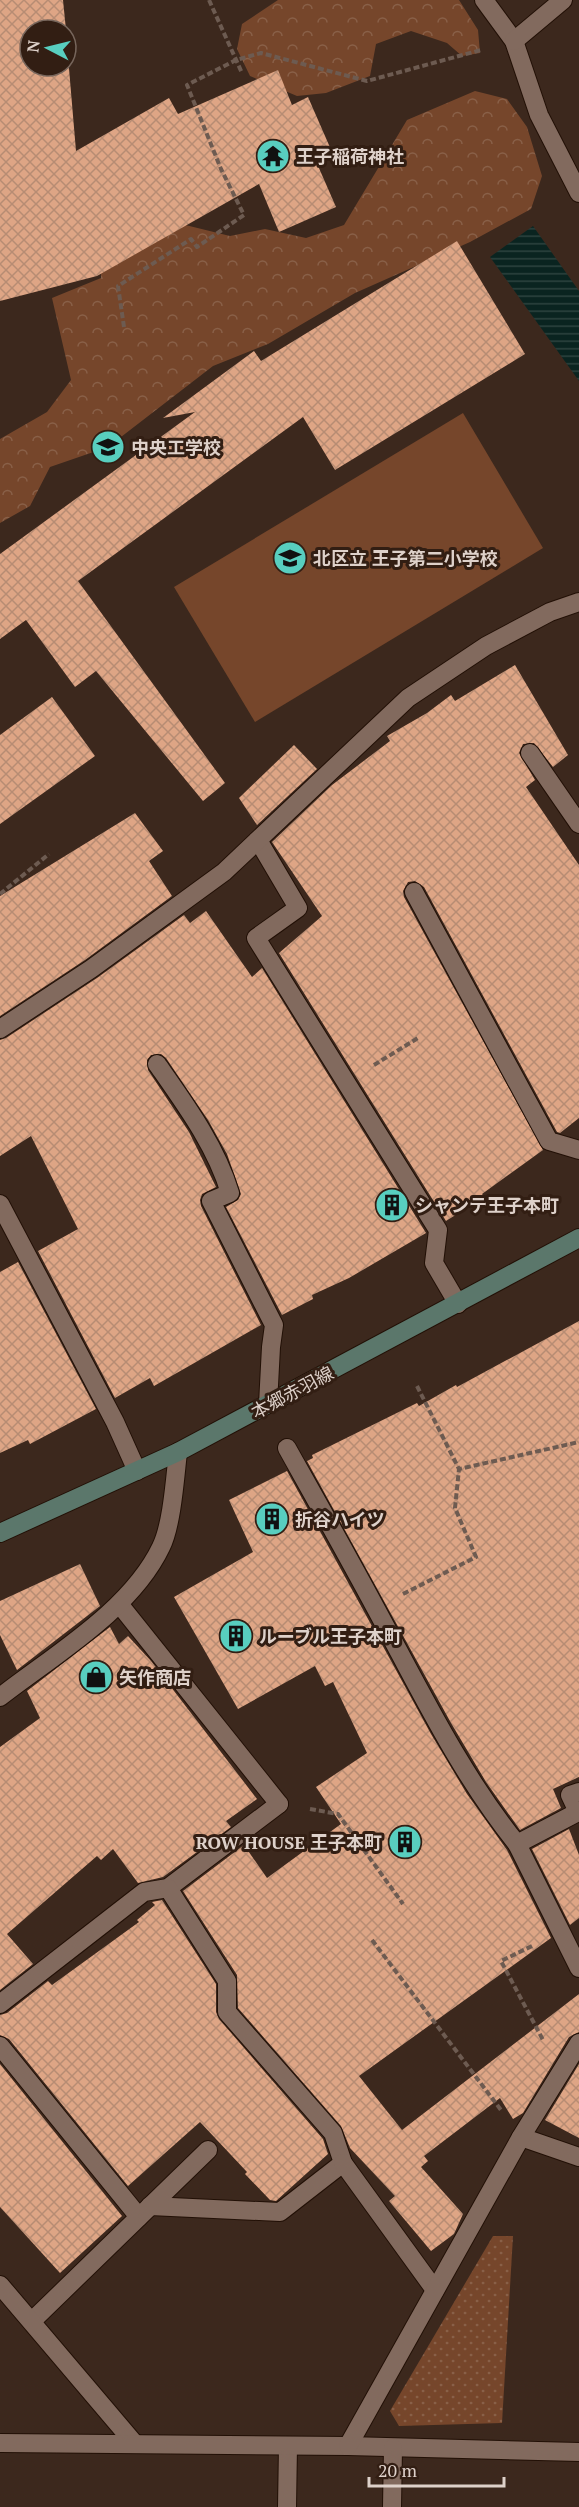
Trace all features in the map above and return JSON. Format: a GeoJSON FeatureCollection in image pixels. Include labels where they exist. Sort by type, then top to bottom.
{"type":"FeatureCollection","features":[{"type":"Feature","properties":{"kind":"main road","name":"本郷赤羽線"},"geometry":{"type":"LineString","coordinates":[[0,1533],[178,1452],[579,1238]]}},
{"type":"Feature","properties":{"kind":"street"},"geometry":{"type":"LineString","coordinates":[[484,0],[514,41],[539,115],[579,193]]}},
{"type":"Feature","properties":{"kind":"street"},"geometry":{"type":"LineString","coordinates":[[514,41],[563,0]]}},
{"type":"Feature","properties":{"kind":"street"},"geometry":{"type":"LineString","coordinates":[[0,1029],[91,969],[224,872],[408,698],[486,646],[550,612],[579,602]]}},
{"type":"Feature","properties":{"kind":"street"},"geometry":{"type":"LineString","coordinates":[[530,753],[579,824]]}},
{"type":"Feature","properties":{"kind":"street"},"geometry":{"type":"LineString","coordinates":[[258,840],[298,908],[256,938],[438,1230],[434,1263],[458,1304]]}},
{"type":"Feature","properties":{"kind":"street"},"geometry":{"type":"LineString","coordinates":[[414,892],[549,1141],[579,1150]]}},
{"type":"Feature","properties":{"kind":"street"},"geometry":{"type":"LineString","coordinates":[[157,1064],[185,1103],[223,1171],[230,1193],[210,1201],[274,1325],[268,1404]]}},
{"type":"Feature","properties":{"kind":"street"},"geometry":{"type":"LineString","coordinates":[[0,1204],[4,1223],[115,1422],[137,1471]]}},
{"type":"Feature","properties":{"kind":"street"},"geometry":{"type":"LineString","coordinates":[[287,1448],[376,1607],[424,1702],[496,1817],[517,1844],[579,1968]]}},
{"type":"Feature","properties":{"kind":"street"},"geometry":{"type":"LineString","coordinates":[[0,1697],[120,1605],[162,1546],[178,1452]]}},
{"type":"Feature","properties":{"kind":"street"},"geometry":{"type":"LineString","coordinates":[[0,2004],[144,1892],[168,1888],[279,1804],[120,1605]]}},
{"type":"Feature","properties":{"kind":"street"},"geometry":{"type":"LineString","coordinates":[[517,1844],[578,1812],[570,1795],[579,1792]]}},
{"type":"Feature","properties":{"kind":"street"},"geometry":{"type":"LineString","coordinates":[[168,1888],[227,1981],[227,2012],[333,2133],[343,2163],[435,2290]]}},
{"type":"Feature","properties":{"kind":"street"},"geometry":{"type":"LineString","coordinates":[[348,2446],[521,2137],[579,2043]]}},
{"type":"Feature","properties":{"kind":"street"},"geometry":{"type":"LineString","coordinates":[[0,2046],[145,2211],[280,2212],[343,2163]]}},
{"type":"Feature","properties":{"kind":"street"},"geometry":{"type":"LineString","coordinates":[[521,2137],[579,2157]]}},
{"type":"Feature","properties":{"kind":"street"},"geometry":{"type":"LineString","coordinates":[[32,2321],[208,2150]]}},
{"type":"Feature","properties":{"kind":"street"},"geometry":{"type":"LineString","coordinates":[[0,2284],[135,2444]]}},
{"type":"Feature","properties":{"kind":"street"},"geometry":{"type":"LineString","coordinates":[[0,2443],[348,2446],[579,2452]]}},
{"type":"Feature","properties":{"kind":"street"},"geometry":{"type":"LineString","coordinates":[[287,2507],[288,2446]]}},
{"type":"Feature","properties":{"kind":"street"},"geometry":{"type":"LineString","coordinates":[[392,2507],[393,2448]]}},
{"type":"Feature","properties":{"kind":"path"},"geometry":{"type":"LineString","coordinates":[[209,0],[242,73]]}},
{"type":"Feature","properties":{"kind":"path"},"geometry":{"type":"LineString","coordinates":[[124,327],[118,286],[191,239],[197,247],[244,214],[221,169],[188,85],[236,60],[261,53],[367,81],[514,41]]}},
{"type":"Feature","properties":{"kind":"path"},"geometry":{"type":"LineString","coordinates":[[0,894],[49,854]]}},
{"type":"Feature","properties":{"kind":"path"},"geometry":{"type":"LineString","coordinates":[[345,1082],[418,1038]]}},
{"type":"Feature","properties":{"kind":"path"},"geometry":{"type":"LineString","coordinates":[[376,1607],[476,1557],[455,1508],[459,1469],[417,1386]]}},
{"type":"Feature","properties":{"kind":"path"},"geometry":{"type":"LineString","coordinates":[[459,1469],[579,1442]]}},
{"type":"Feature","properties":{"kind":"path"},"geometry":{"type":"LineString","coordinates":[[279,1804],[338,1814],[403,1904]]}},
{"type":"Feature","properties":{"kind":"path"},"geometry":{"type":"LineString","coordinates":[[560,2073],[501,1961],[561,1932]]}},
{"type":"Feature","properties":{"kind":"path"},"geometry":{"type":"LineString","coordinates":[[372,1940],[521,2137]]}},
{"type":"Feature","properties":{"kind":"green space"},"geometry":{"type":"Polygon","coordinates":[[[278,0],[459,0],[478,30],[480,53],[462,56],[447,43],[411,31],[376,44],[370,76],[326,93],[297,96],[250,76],[237,49],[242,24],[278,0]]]}},
{"type":"Feature","properties":{"kind":"green space"},"geometry":{"type":"Polygon","coordinates":[[[475,91],[507,99],[527,127],[542,176],[531,209],[470,242],[355,293],[268,344],[213,366],[108,447],[50,467],[30,506],[0,523],[0,439],[47,412],[71,380],[52,298],[101,278],[102,225],[165,220],[230,236],[265,229],[306,238],[344,225],[407,120],[475,91]]]}},
{"type":"Feature","properties":{"kind":"green space"},"geometry":{"type":"Polygon","coordinates":[[[463,413],[543,548],[255,722],[174,587],[463,413]]]}},
{"type":"Feature","properties":{"kind":"green space"},"geometry":{"type":"Polygon","coordinates":[[[493,2236],[513,2236],[502,2423],[399,2426],[390,2411],[493,2236]]]}},
{"type":"Feature","properties":{"kind":"water"},"geometry":{"type":"Polygon","coordinates":[[[533,226],[579,291],[579,381],[490,257],[533,226]]]}},
{"type":"Feature","properties":{"kind":"building"},"geometry":{"type":"Polygon","coordinates":[[[0,0],[63,0],[65,18],[18,18],[18,78],[70,78],[76,151],[169,98],[178,114],[278,70],[292,105],[308,97],[332,152],[315,159],[336,207],[279,232],[259,184],[97,276],[0,301],[0,0]]]}},
{"type":"Feature","properties":{"kind":"building"},"geometry":{"type":"Polygon","coordinates":[[[457,241],[525,354],[335,470],[303,417],[78,581],[225,783],[203,801],[96,671],[75,687],[26,620],[0,639],[0,554],[195,412],[163,418],[254,351],[261,361],[457,241]]]}},
{"type":"Feature","properties":{"kind":"building"},"geometry":{"type":"Polygon","coordinates":[[[515,665],[568,755],[553,767],[534,743],[523,744],[519,753],[535,780],[526,787],[579,865],[579,1118],[560,1133],[557,1132],[424,887],[415,881],[408,882],[403,891],[404,897],[543,1150],[482,1194],[484,1197],[446,1221],[279,953],[322,916],[272,842],[332,785],[390,741],[387,736],[427,713],[451,695],[455,701],[515,665]]]}},
{"type":"Feature","properties":{"kind":"building"},"geometry":{"type":"Polygon","coordinates":[[[52,697],[95,756],[0,824],[0,735],[52,697]]]}},
{"type":"Feature","properties":{"kind":"building"},"geometry":{"type":"Polygon","coordinates":[[[294,745],[317,769],[257,825],[239,798],[294,745]]]}},
{"type":"Feature","properties":{"kind":"building"},"geometry":{"type":"Polygon","coordinates":[[[135,813],[163,851],[149,861],[172,896],[85,960],[0,1016],[0,896],[135,813]]]}},
{"type":"Feature","properties":{"kind":"building"},"geometry":{"type":"Polygon","coordinates":[[[206,911],[252,977],[262,968],[426,1233],[349,1278],[312,1295],[313,1299],[282,1315],[226,1207],[238,1200],[241,1194],[227,1154],[208,1120],[166,1058],[161,1054],[151,1055],[147,1060],[148,1070],[189,1132],[216,1187],[202,1194],[201,1206],[261,1325],[154,1386],[150,1378],[115,1398],[38,1251],[78,1229],[31,1136],[0,1156],[0,1040],[97,978],[184,915],[190,923],[206,911]]]}},
{"type":"Feature","properties":{"kind":"building"},"geometry":{"type":"Polygon","coordinates":[[[18,1262],[96,1409],[30,1444],[28,1440],[0,1453],[0,1272],[18,1262]]]}},
{"type":"Feature","properties":{"kind":"building"},"geometry":{"type":"Polygon","coordinates":[[[579,1321],[579,1777],[553,1789],[561,1808],[520,1830],[486,1782],[451,1723],[307,1461],[313,1458],[312,1455],[417,1403],[419,1406],[456,1385],[457,1387],[579,1321]]]}},
{"type":"Feature","properties":{"kind":"building"},"geometry":{"type":"Polygon","coordinates":[[[287,1471],[431,1734],[467,1794],[507,1850],[551,1938],[359,2076],[402,2130],[579,1994],[579,2032],[569,2037],[523,2113],[513,2119],[500,2098],[424,2156],[428,2161],[421,2167],[463,2214],[454,2234],[431,2251],[389,2201],[395,2196],[350,2148],[341,2126],[238,2008],[237,1975],[183,1891],[244,1845],[267,1878],[341,1824],[316,1787],[367,1753],[333,1682],[325,1686],[315,1666],[238,1709],[174,1597],[253,1552],[229,1500],[287,1471]]]}},
{"type":"Feature","properties":{"kind":"building"},"geometry":{"type":"Polygon","coordinates":[[[80,1564],[100,1606],[17,1670],[0,1635],[0,1601],[80,1564]]]}},
{"type":"Feature","properties":{"kind":"building"},"geometry":{"type":"Polygon","coordinates":[[[110,1627],[119,1644],[128,1636],[151,1661],[257,1799],[226,1821],[231,1827],[163,1877],[138,1883],[113,1849],[101,1860],[97,1856],[7,1934],[33,1964],[0,1990],[0,1747],[40,1718],[27,1691],[110,1627]]]}},
{"type":"Feature","properties":{"kind":"building"},"geometry":{"type":"Polygon","coordinates":[[[569,1829],[579,1855],[579,1918],[570,1925],[532,1849],[569,1829]]]}},
{"type":"Feature","properties":{"kind":"building"},"geometry":{"type":"Polygon","coordinates":[[[162,1900],[216,1984],[216,2012],[219,2019],[323,2139],[328,2154],[276,2201],[270,2200],[200,2122],[128,2186],[9,2039],[0,2035],[0,2015],[7,2013],[48,1981],[52,1985],[139,1922],[137,1920],[155,1905],[152,1902],[162,1900]]]}},
{"type":"Feature","properties":{"kind":"building"},"geometry":{"type":"Polygon","coordinates":[[[0,2064],[122,2216],[60,2273],[0,2207],[0,2064]]]}},
{"type":"Feature","properties":{"kind":"building"},"geometry":{"type":"Polygon","coordinates":[[[579,2064],[579,2138],[545,2120],[579,2064]]]}},
{"type":"Feature","properties":{"kind":"place","name":"王子稲荷神社"},"geometry":{"type":"Point","coordinates":[273,156]}},
{"type":"Feature","properties":{"kind":"place","name":"中央工学校"},"geometry":{"type":"Point","coordinates":[108,447]}},
{"type":"Feature","properties":{"kind":"place","name":"北区立 王子第二小学校"},"geometry":{"type":"Point","coordinates":[290,558]}},
{"type":"Feature","properties":{"kind":"place","name":"シャンテ王子本町"},"geometry":{"type":"Point","coordinates":[392,1205]}},
{"type":"Feature","properties":{"kind":"place","name":"折谷ハイツ"},"geometry":{"type":"Point","coordinates":[272,1519]}},
{"type":"Feature","properties":{"kind":"place","name":"ルーブル王子本町"},"geometry":{"type":"Point","coordinates":[236,1636]}},
{"type":"Feature","properties":{"kind":"place","name":"矢作商店"},"geometry":{"type":"Point","coordinates":[96,1677]}},
{"type":"Feature","properties":{"kind":"place","name":"ROW HOUSE 王子本町"},"geometry":{"type":"Point","coordinates":[405,1842]}}]}
